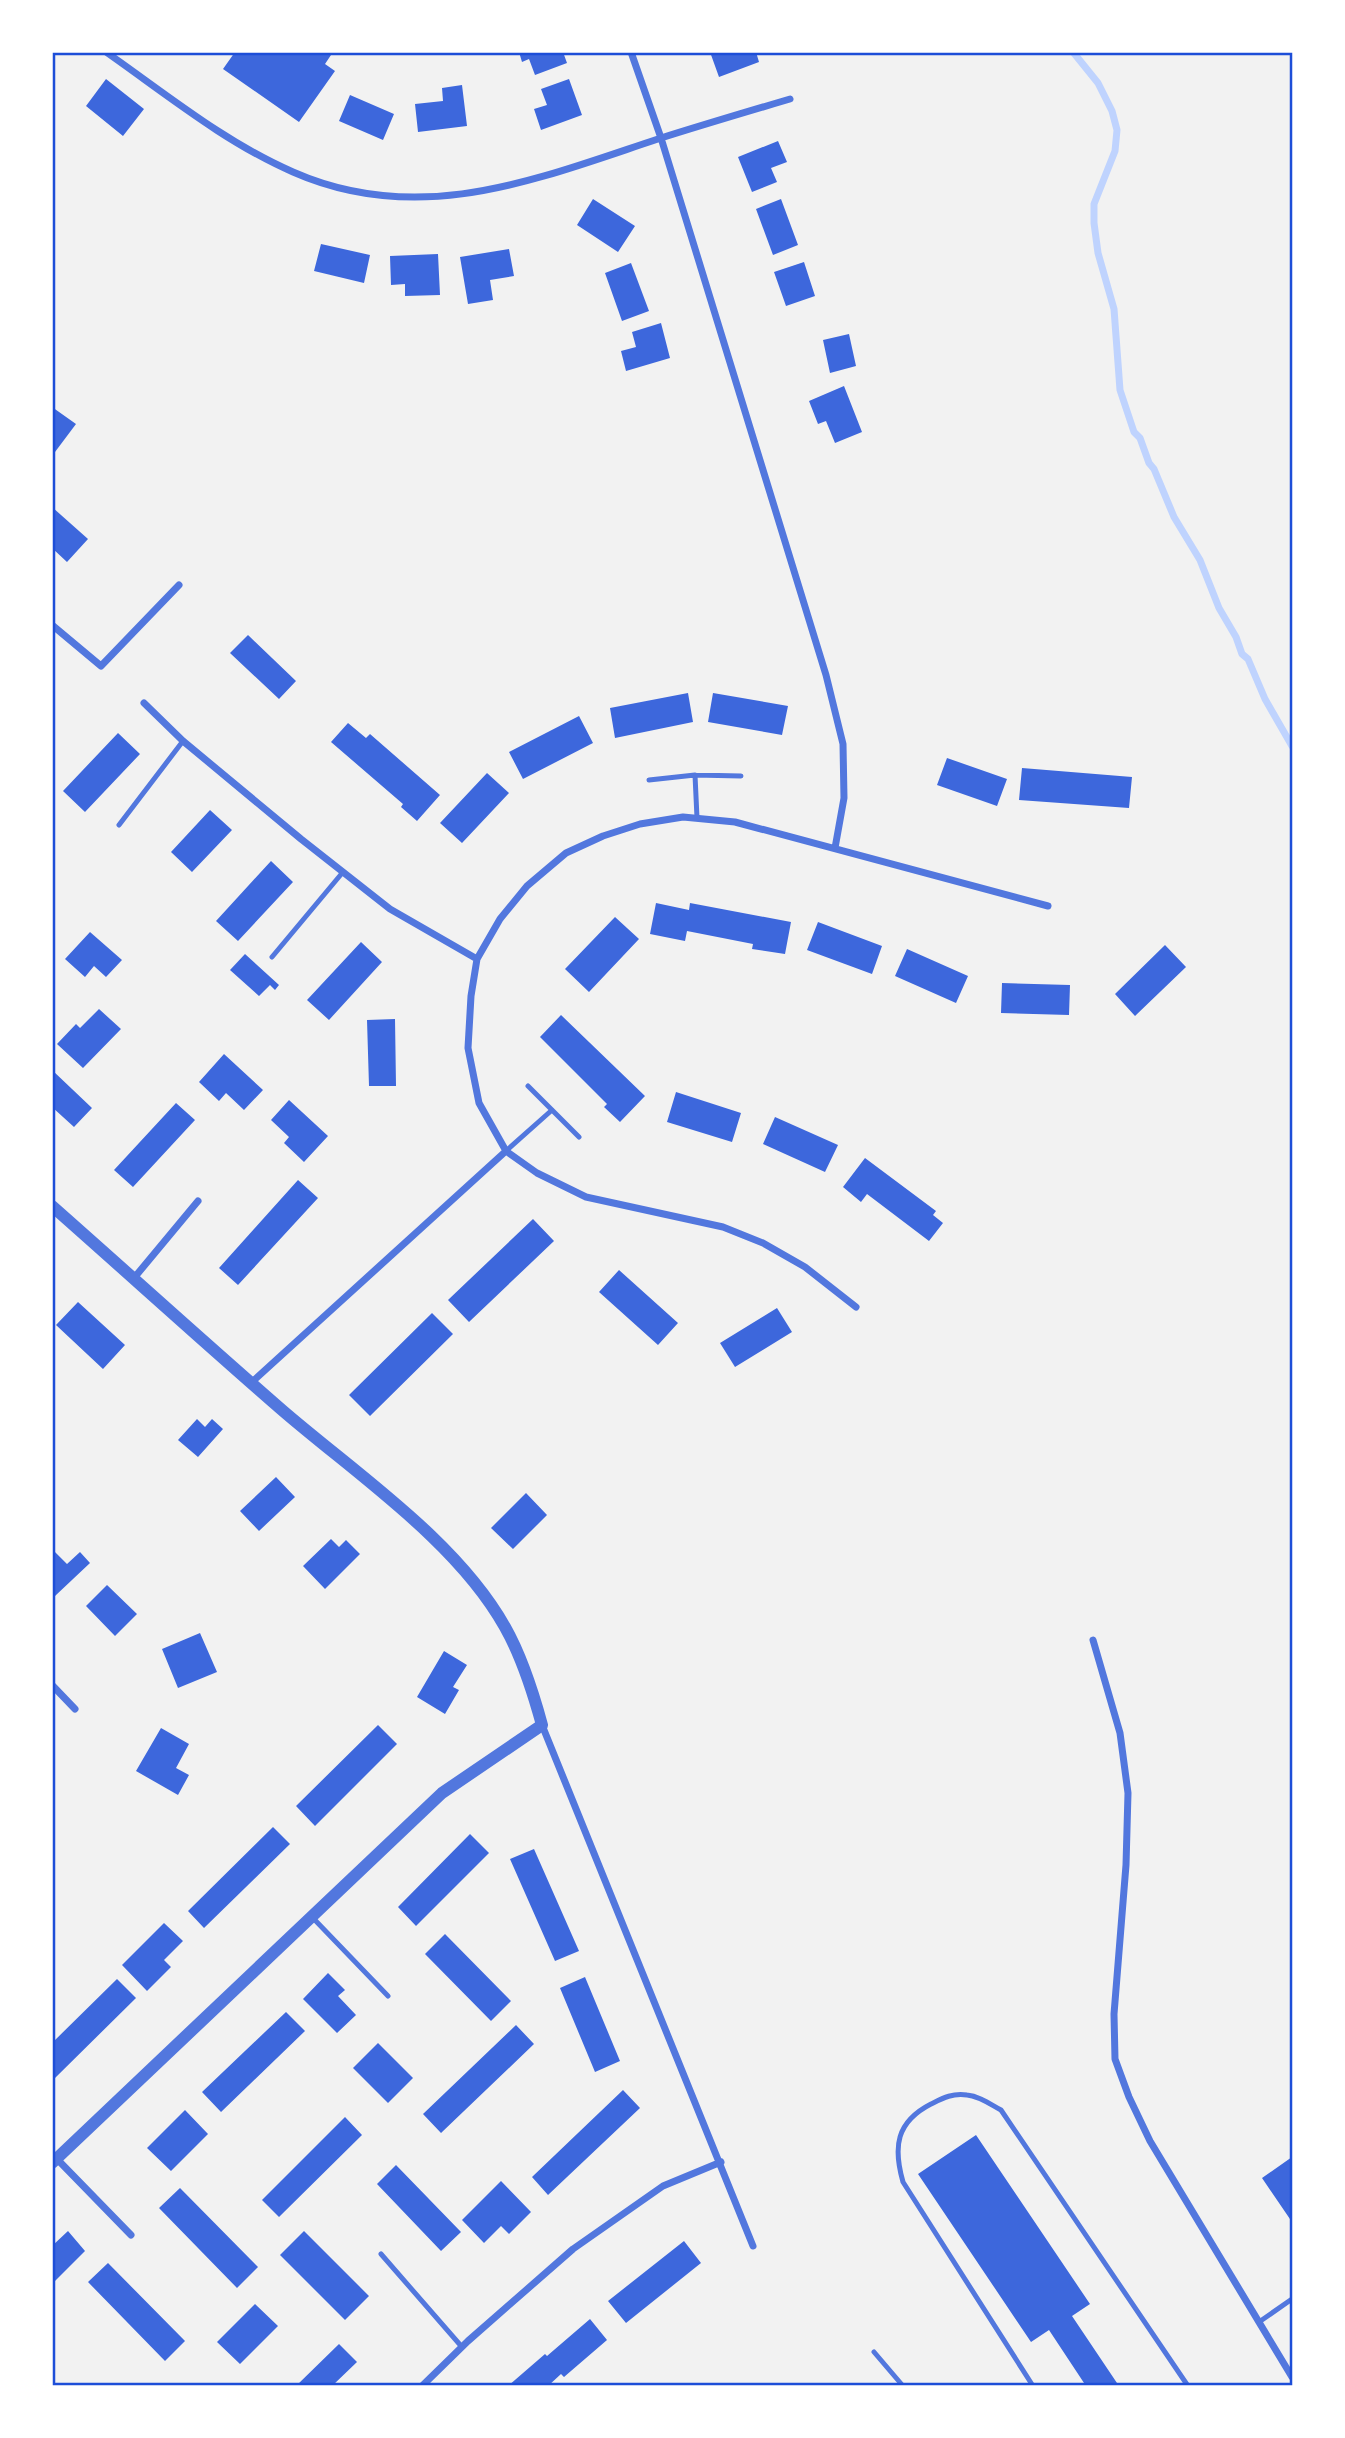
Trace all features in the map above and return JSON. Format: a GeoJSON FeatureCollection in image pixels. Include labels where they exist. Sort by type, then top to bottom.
{"type":"FeatureCollection","features":[{"type":"Feature","properties":{"kind":"street"},"geometry":{"type":"LineString","coordinates":[[106,52],[233,139],[295,173],[328,185],[398,197],[433,197],[503,188],[537,180],[790,99]]}},
{"type":"Feature","properties":{"kind":"street"},"geometry":{"type":"LineString","coordinates":[[631,52],[662,138],[826,675],[843,744],[844,798],[835,848]]}},
{"type":"Feature","properties":{"kind":"street"},"geometry":{"type":"LineString","coordinates":[[52,625],[101,666],[178,585]]}},
{"type":"Feature","properties":{"kind":"street"},"geometry":{"type":"LineString","coordinates":[[144,703],[183,741],[343,872],[390,908],[477,959]]}},
{"type":"Feature","properties":{"kind":"street"},"geometry":{"type":"LineString","coordinates":[[856,1307],[805,1267],[763,1243],[723,1227],[586,1197],[537,1173],[506,1151],[479,1103],[468,1048],[471,996],[477,959],[500,919],[527,886],[566,853],[603,836],[640,824],[682,817],[735,822],[1048,906]]}},
{"type":"Feature","properties":{"kind":"street"},"geometry":{"type":"LineString","coordinates":[[252,1382],[506,1151]]}},
{"type":"Feature","properties":{"kind":"street"},"geometry":{"type":"LineString","coordinates":[[134,1278],[198,1201]]}},
{"type":"Feature","properties":{"kind":"street"},"geometry":{"type":"LineString","coordinates":[[52,1206],[419,1526],[465,1570],[505,1627],[532,1689],[542,1725],[753,2246]]}},
{"type":"Feature","properties":{"kind":"street"},"geometry":{"type":"LineString","coordinates":[[1093,1640],[1120,1733],[1128,1793],[1126,1865],[1114,2014],[1115,2059],[1150,2141],[1293,2378]]}},
{"type":"Feature","properties":{"kind":"street"},"geometry":{"type":"LineString","coordinates":[[52,1685],[75,1709]]}},
{"type":"Feature","properties":{"kind":"street"},"geometry":{"type":"LineString","coordinates":[[131,2235],[55,2161],[442,1793],[542,1725]]}},
{"type":"Feature","properties":{"kind":"street"},"geometry":{"type":"LineString","coordinates":[[422,2385],[573,2249],[663,2186],[721,2162]]}},
{"type":"Feature","properties":{"kind":"lane"},"geometry":{"type":"LineString","coordinates":[[119,825],[183,741]]}},
{"type":"Feature","properties":{"kind":"lane"},"geometry":{"type":"LineString","coordinates":[[695,775],[697,818]]}},
{"type":"Feature","properties":{"kind":"lane"},"geometry":{"type":"LineString","coordinates":[[649,780],[695,775],[741,776]]}},
{"type":"Feature","properties":{"kind":"lane"},"geometry":{"type":"LineString","coordinates":[[272,957],[343,872]]}},
{"type":"Feature","properties":{"kind":"lane"},"geometry":{"type":"LineString","coordinates":[[528,1086],[579,1137]]}},
{"type":"Feature","properties":{"kind":"lane"},"geometry":{"type":"LineString","coordinates":[[506,1151],[552,1110]]}},
{"type":"Feature","properties":{"kind":"lane"},"geometry":{"type":"LineString","coordinates":[[312,1917],[388,1996]]}},
{"type":"Feature","properties":{"kind":"lane"},"geometry":{"type":"LineString","coordinates":[[1033,2385],[903,2182],[896,2159],[899,2138],[914,2113],[950,2094],[980,2098],[1001,2110],[1188,2385]]}},
{"type":"Feature","properties":{"kind":"lane"},"geometry":{"type":"LineString","coordinates":[[382,2254],[462,2347]]}},
{"type":"Feature","properties":{"kind":"lane"},"geometry":{"type":"LineString","coordinates":[[1259,2322],[1293,2299]]}},
{"type":"Feature","properties":{"kind":"lane"},"geometry":{"type":"LineString","coordinates":[[874,2352],[902,2385]]}},
{"type":"Feature","properties":{"kind":"building"},"geometry":{"type":"Polygon","coordinates":[[[235,52],[333,52],[325,64],[335,71],[299,122],[223,69],[235,52]]]}},
{"type":"Feature","properties":{"kind":"building"},"geometry":{"type":"Polygon","coordinates":[[[519,52],[563,52],[567,63],[535,75],[529,59],[522,62],[519,52]]]}},
{"type":"Feature","properties":{"kind":"building"},"geometry":{"type":"Polygon","coordinates":[[[710,52],[756,52],[759,62],[719,77],[710,52]]]}},
{"type":"Feature","properties":{"kind":"building"},"geometry":{"type":"Polygon","coordinates":[[[106,79],[144,109],[123,136],[86,106],[106,79]]]}},
{"type":"Feature","properties":{"kind":"building"},"geometry":{"type":"Polygon","coordinates":[[[569,79],[582,115],[541,130],[534,109],[547,105],[541,89],[569,79]]]}},
{"type":"Feature","properties":{"kind":"building"},"geometry":{"type":"Polygon","coordinates":[[[462,85],[467,126],[418,132],[415,104],[443,101],[442,88],[462,85]]]}},
{"type":"Feature","properties":{"kind":"building"},"geometry":{"type":"Polygon","coordinates":[[[350,95],[394,114],[383,140],[339,121],[350,95]]]}},
{"type":"Feature","properties":{"kind":"building"},"geometry":{"type":"Polygon","coordinates":[[[778,141],[787,162],[771,168],[777,182],[752,192],[738,157],[778,141]]]}},
{"type":"Feature","properties":{"kind":"building"},"geometry":{"type":"Polygon","coordinates":[[[593,199],[635,226],[618,252],[577,225],[593,199]]]}},
{"type":"Feature","properties":{"kind":"building"},"geometry":{"type":"Polygon","coordinates":[[[781,199],[798,245],[773,255],[756,209],[781,199]]]}},
{"type":"Feature","properties":{"kind":"building"},"geometry":{"type":"Polygon","coordinates":[[[321,244],[370,255],[364,283],[314,271],[321,244]]]}},
{"type":"Feature","properties":{"kind":"building"},"geometry":{"type":"Polygon","coordinates":[[[509,249],[514,276],[490,280],[493,300],[468,304],[460,257],[509,249]]]}},
{"type":"Feature","properties":{"kind":"building"},"geometry":{"type":"Polygon","coordinates":[[[438,254],[440,295],[405,296],[405,284],[391,285],[390,256],[438,254]]]}},
{"type":"Feature","properties":{"kind":"building"},"geometry":{"type":"Polygon","coordinates":[[[804,262],[815,296],[786,306],[774,272],[804,262]]]}},
{"type":"Feature","properties":{"kind":"building"},"geometry":{"type":"Polygon","coordinates":[[[631,263],[649,311],[622,321],[605,273],[631,263]]]}},
{"type":"Feature","properties":{"kind":"building"},"geometry":{"type":"Polygon","coordinates":[[[661,323],[670,358],[626,371],[621,351],[636,347],[632,332],[661,323]]]}},
{"type":"Feature","properties":{"kind":"building"},"geometry":{"type":"Polygon","coordinates":[[[849,334],[856,366],[830,373],[823,340],[849,334]]]}},
{"type":"Feature","properties":{"kind":"building"},"geometry":{"type":"Polygon","coordinates":[[[844,386],[862,432],[835,443],[826,421],[818,424],[809,401],[844,386]]]}},
{"type":"Feature","properties":{"kind":"building"},"geometry":{"type":"Polygon","coordinates":[[[52,407],[76,424],[52,456],[52,407]]]}},
{"type":"Feature","properties":{"kind":"building"},"geometry":{"type":"Polygon","coordinates":[[[52,507],[88,539],[67,562],[52,548],[52,507]]]}},
{"type":"Feature","properties":{"kind":"building"},"geometry":{"type":"Polygon","coordinates":[[[248,635],[296,681],[279,699],[230,653],[248,635]]]}},
{"type":"Feature","properties":{"kind":"building"},"geometry":{"type":"Polygon","coordinates":[[[688,693],[693,722],[615,738],[610,708],[688,693]]]}},
{"type":"Feature","properties":{"kind":"building"},"geometry":{"type":"Polygon","coordinates":[[[713,693],[788,706],[782,735],[708,722],[713,693]]]}},
{"type":"Feature","properties":{"kind":"building"},"geometry":{"type":"Polygon","coordinates":[[[579,716],[593,743],[523,779],[509,752],[579,716]]]}},
{"type":"Feature","properties":{"kind":"building"},"geometry":{"type":"Polygon","coordinates":[[[348,723],[366,738],[370,734],[440,795],[417,821],[401,807],[403,804],[331,742],[348,723]]]}},
{"type":"Feature","properties":{"kind":"building"},"geometry":{"type":"Polygon","coordinates":[[[118,733],[140,754],[85,812],[63,791],[118,733]]]}},
{"type":"Feature","properties":{"kind":"building"},"geometry":{"type":"Polygon","coordinates":[[[947,758],[1007,779],[997,806],[937,785],[947,758]]]}},
{"type":"Feature","properties":{"kind":"building"},"geometry":{"type":"Polygon","coordinates":[[[1022,768],[1132,777],[1129,808],[1019,800],[1022,768]]]}},
{"type":"Feature","properties":{"kind":"building"},"geometry":{"type":"Polygon","coordinates":[[[487,773],[509,793],[462,843],[440,823],[487,773]]]}},
{"type":"Feature","properties":{"kind":"building"},"geometry":{"type":"Polygon","coordinates":[[[210,810],[232,830],[192,872],[171,852],[210,810]]]}},
{"type":"Feature","properties":{"kind":"building"},"geometry":{"type":"Polygon","coordinates":[[[271,861],[293,882],[238,941],[216,921],[271,861]]]}},
{"type":"Feature","properties":{"kind":"building"},"geometry":{"type":"Polygon","coordinates":[[[656,903],[689,910],[690,903],[791,922],[785,954],[752,949],[753,944],[687,931],[685,941],[650,934],[656,903]]]}},
{"type":"Feature","properties":{"kind":"building"},"geometry":{"type":"Polygon","coordinates":[[[615,917],[639,939],[589,992],[565,969],[615,917]]]}},
{"type":"Feature","properties":{"kind":"building"},"geometry":{"type":"Polygon","coordinates":[[[818,922],[882,946],[872,974],[807,950],[818,922]]]}},
{"type":"Feature","properties":{"kind":"building"},"geometry":{"type":"Polygon","coordinates":[[[90,932],[122,960],[106,977],[94,966],[85,977],[65,959],[90,932]]]}},
{"type":"Feature","properties":{"kind":"building"},"geometry":{"type":"Polygon","coordinates":[[[361,942],[382,962],[329,1020],[307,1000],[361,942]]]}},
{"type":"Feature","properties":{"kind":"building"},"geometry":{"type":"Polygon","coordinates":[[[1165,945],[1186,967],[1135,1016],[1115,994],[1165,945]]]}},
{"type":"Feature","properties":{"kind":"building"},"geometry":{"type":"Polygon","coordinates":[[[907,949],[968,976],[956,1003],[895,976],[907,949]]]}},
{"type":"Feature","properties":{"kind":"building"},"geometry":{"type":"Polygon","coordinates":[[[245,954],[279,985],[275,990],[270,985],[259,996],[230,970],[245,954]]]}},
{"type":"Feature","properties":{"kind":"building"},"geometry":{"type":"Polygon","coordinates":[[[1002,983],[1070,985],[1069,1015],[1001,1013],[1002,983]]]}},
{"type":"Feature","properties":{"kind":"building"},"geometry":{"type":"Polygon","coordinates":[[[99,1009],[121,1029],[83,1068],[57,1044],[76,1024],[80,1028],[99,1009]]]}},
{"type":"Feature","properties":{"kind":"building"},"geometry":{"type":"Polygon","coordinates":[[[561,1015],[645,1096],[620,1122],[604,1107],[607,1104],[540,1037],[561,1015]]]}},
{"type":"Feature","properties":{"kind":"building"},"geometry":{"type":"Polygon","coordinates":[[[395,1019],[396,1086],[369,1086],[367,1020],[395,1019]]]}},
{"type":"Feature","properties":{"kind":"building"},"geometry":{"type":"Polygon","coordinates":[[[224,1054],[263,1090],[244,1110],[226,1093],[219,1101],[199,1082],[224,1054]]]}},
{"type":"Feature","properties":{"kind":"building"},"geometry":{"type":"Polygon","coordinates":[[[52,1070],[92,1108],[74,1127],[52,1107],[52,1070]]]}},
{"type":"Feature","properties":{"kind":"building"},"geometry":{"type":"Polygon","coordinates":[[[676,1092],[741,1113],[732,1142],[667,1122],[676,1092]]]}},
{"type":"Feature","properties":{"kind":"building"},"geometry":{"type":"Polygon","coordinates":[[[289,1100],[328,1136],[304,1162],[284,1143],[289,1137],[271,1120],[289,1100]]]}},
{"type":"Feature","properties":{"kind":"building"},"geometry":{"type":"Polygon","coordinates":[[[176,1103],[195,1120],[133,1187],[114,1170],[176,1103]]]}},
{"type":"Feature","properties":{"kind":"building"},"geometry":{"type":"Polygon","coordinates":[[[775,1117],[838,1145],[825,1172],[763,1144],[775,1117]]]}},
{"type":"Feature","properties":{"kind":"building"},"geometry":{"type":"Polygon","coordinates":[[[865,1158],[936,1211],[933,1215],[943,1223],[929,1241],[867,1194],[861,1202],[843,1187],[865,1158]]]}},
{"type":"Feature","properties":{"kind":"building"},"geometry":{"type":"Polygon","coordinates":[[[298,1180],[318,1198],[238,1285],[219,1268],[298,1180]]]}},
{"type":"Feature","properties":{"kind":"building"},"geometry":{"type":"Polygon","coordinates":[[[533,1219],[554,1241],[469,1322],[448,1300],[533,1219]]]}},
{"type":"Feature","properties":{"kind":"building"},"geometry":{"type":"Polygon","coordinates":[[[619,1270],[678,1323],[658,1345],[599,1292],[619,1270]]]}},
{"type":"Feature","properties":{"kind":"building"},"geometry":{"type":"Polygon","coordinates":[[[78,1302],[125,1345],[103,1369],[56,1325],[78,1302]]]}},
{"type":"Feature","properties":{"kind":"building"},"geometry":{"type":"Polygon","coordinates":[[[777,1308],[792,1332],[735,1367],[720,1343],[777,1308]]]}},
{"type":"Feature","properties":{"kind":"building"},"geometry":{"type":"Polygon","coordinates":[[[432,1313],[453,1334],[370,1416],[349,1395],[432,1313]]]}},
{"type":"Feature","properties":{"kind":"building"},"geometry":{"type":"Polygon","coordinates":[[[197,1419],[205,1427],[212,1419],[223,1429],[198,1457],[178,1440],[197,1419]]]}},
{"type":"Feature","properties":{"kind":"building"},"geometry":{"type":"Polygon","coordinates":[[[276,1477],[295,1497],[259,1531],[240,1511],[276,1477]]]}},
{"type":"Feature","properties":{"kind":"building"},"geometry":{"type":"Polygon","coordinates":[[[526,1493],[547,1515],[513,1549],[491,1528],[526,1493]]]}},
{"type":"Feature","properties":{"kind":"building"},"geometry":{"type":"Polygon","coordinates":[[[331,1539],[339,1547],[346,1540],[360,1554],[325,1589],[303,1566],[331,1539]]]}},
{"type":"Feature","properties":{"kind":"building"},"geometry":{"type":"Polygon","coordinates":[[[52,1549],[67,1564],[80,1552],[90,1563],[55,1596],[52,1594],[52,1549]]]}},
{"type":"Feature","properties":{"kind":"building"},"geometry":{"type":"Polygon","coordinates":[[[107,1585],[137,1614],[115,1636],[86,1606],[107,1585]]]}},
{"type":"Feature","properties":{"kind":"building"},"geometry":{"type":"Polygon","coordinates":[[[200,1633],[217,1672],[178,1688],[162,1649],[200,1633]]]}},
{"type":"Feature","properties":{"kind":"building"},"geometry":{"type":"Polygon","coordinates":[[[444,1651],[467,1665],[453,1687],[459,1690],[445,1714],[417,1697],[444,1651]]]}},
{"type":"Feature","properties":{"kind":"building"},"geometry":{"type":"Polygon","coordinates":[[[378,1725],[397,1744],[315,1826],[296,1806],[378,1725]]]}},
{"type":"Feature","properties":{"kind":"building"},"geometry":{"type":"Polygon","coordinates":[[[161,1728],[189,1744],[176,1768],[189,1775],[178,1795],[136,1771],[161,1728]]]}},
{"type":"Feature","properties":{"kind":"building"},"geometry":{"type":"Polygon","coordinates":[[[273,1827],[290,1844],[204,1928],[188,1911],[273,1827]]]}},
{"type":"Feature","properties":{"kind":"building"},"geometry":{"type":"Polygon","coordinates":[[[470,1834],[489,1853],[416,1926],[398,1907],[470,1834]]]}},
{"type":"Feature","properties":{"kind":"building"},"geometry":{"type":"Polygon","coordinates":[[[534,1849],[579,1951],[555,1961],[510,1859],[534,1849]]]}},
{"type":"Feature","properties":{"kind":"building"},"geometry":{"type":"Polygon","coordinates":[[[164,1923],[183,1941],[164,1960],[171,1967],[147,1991],[122,1965],[164,1923]]]}},
{"type":"Feature","properties":{"kind":"building"},"geometry":{"type":"Polygon","coordinates":[[[445,1934],[511,2001],[491,2021],[425,1954],[445,1934]]]}},
{"type":"Feature","properties":{"kind":"building"},"geometry":{"type":"Polygon","coordinates":[[[328,1973],[345,1990],[338,1996],[356,2015],[337,2033],[303,1999],[328,1973]]]}},
{"type":"Feature","properties":{"kind":"building"},"geometry":{"type":"Polygon","coordinates":[[[585,1977],[620,2061],[595,2072],[560,1988],[585,1977]]]}},
{"type":"Feature","properties":{"kind":"building"},"geometry":{"type":"Polygon","coordinates":[[[117,1979],[136,1998],[54,2079],[52,2043],[117,1979]]]}},
{"type":"Feature","properties":{"kind":"building"},"geometry":{"type":"Polygon","coordinates":[[[286,2012],[305,2031],[221,2112],[202,2092],[286,2012]]]}},
{"type":"Feature","properties":{"kind":"building"},"geometry":{"type":"Polygon","coordinates":[[[516,2025],[534,2044],[441,2133],[423,2114],[516,2025]]]}},
{"type":"Feature","properties":{"kind":"building"},"geometry":{"type":"Polygon","coordinates":[[[378,2043],[413,2078],[388,2103],[353,2068],[378,2043]]]}},
{"type":"Feature","properties":{"kind":"building"},"geometry":{"type":"Polygon","coordinates":[[[623,2090],[640,2108],[548,2195],[532,2177],[623,2090]]]}},
{"type":"Feature","properties":{"kind":"building"},"geometry":{"type":"Polygon","coordinates":[[[185,2110],[208,2134],[171,2171],[147,2148],[185,2110]]]}},
{"type":"Feature","properties":{"kind":"building"},"geometry":{"type":"Polygon","coordinates":[[[345,2117],[362,2135],[279,2217],[262,2200],[345,2117]]]}},
{"type":"Feature","properties":{"kind":"building"},"geometry":{"type":"Polygon","coordinates":[[[976,2135],[1090,2304],[1072,2316],[1119,2386],[1086,2386],[1049,2330],[1031,2342],[918,2174],[976,2135]]]}},
{"type":"Feature","properties":{"kind":"building"},"geometry":{"type":"Polygon","coordinates":[[[1292,2157],[1292,2222],[1262,2178],[1292,2157]]]}},
{"type":"Feature","properties":{"kind":"building"},"geometry":{"type":"Polygon","coordinates":[[[396,2165],[461,2232],[441,2251],[377,2184],[396,2165]]]}},
{"type":"Feature","properties":{"kind":"building"},"geometry":{"type":"Polygon","coordinates":[[[501,2181],[531,2212],[509,2234],[501,2226],[484,2243],[462,2220],[501,2181]]]}},
{"type":"Feature","properties":{"kind":"building"},"geometry":{"type":"Polygon","coordinates":[[[180,2188],[258,2267],[237,2288],[159,2208],[180,2188]]]}},
{"type":"Feature","properties":{"kind":"building"},"geometry":{"type":"Polygon","coordinates":[[[68,2231],[85,2251],[52,2284],[52,2246],[68,2231]]]}},
{"type":"Feature","properties":{"kind":"building"},"geometry":{"type":"Polygon","coordinates":[[[304,2231],[369,2296],[345,2320],[280,2255],[304,2231]]]}},
{"type":"Feature","properties":{"kind":"building"},"geometry":{"type":"Polygon","coordinates":[[[684,2241],[701,2263],[626,2323],[608,2301],[684,2241]]]}},
{"type":"Feature","properties":{"kind":"building"},"geometry":{"type":"Polygon","coordinates":[[[108,2263],[185,2341],[165,2361],[88,2282],[108,2263]]]}},
{"type":"Feature","properties":{"kind":"building"},"geometry":{"type":"Polygon","coordinates":[[[255,2304],[278,2326],[240,2364],[217,2342],[255,2304]]]}},
{"type":"Feature","properties":{"kind":"building"},"geometry":{"type":"Polygon","coordinates":[[[590,2319],[607,2340],[564,2377],[561,2374],[548,2386],[508,2386],[545,2354],[547,2356],[590,2319]]]}},
{"type":"Feature","properties":{"kind":"building"},"geometry":{"type":"Polygon","coordinates":[[[339,2344],[357,2362],[332,2386],[296,2386],[339,2344]]]}},
{"type":"Feature","properties":{"kind":"waterway"},"geometry":{"type":"LineString","coordinates":[[1073,52],[1098,83],[1112,111],[1117,130],[1115,151],[1094,204],[1094,223],[1098,253],[1114,309],[1120,390],[1134,432],[1140,438],[1174,517],[1200,560],[1219,608],[1292,746]]}}]}
